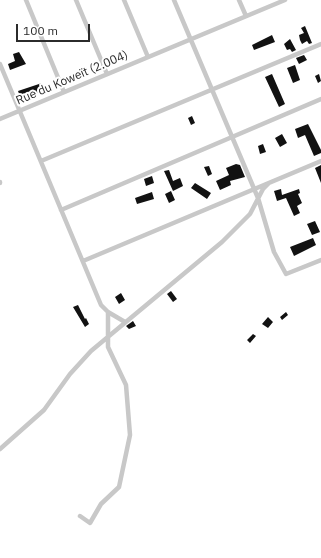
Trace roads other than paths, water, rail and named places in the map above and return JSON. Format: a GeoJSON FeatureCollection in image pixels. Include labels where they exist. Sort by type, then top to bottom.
{"type":"FeatureCollection","features":[{"type":"Feature","properties":{"kind":"street"},"geometry":{"type":"LineString","coordinates":[[26,0],[64,92]]}},
{"type":"Feature","properties":{"kind":"street"},"geometry":{"type":"LineString","coordinates":[[76,0],[107,74]]}},
{"type":"Feature","properties":{"kind":"street"},"geometry":{"type":"LineString","coordinates":[[124,0],[148,57]]}},
{"type":"Feature","properties":{"kind":"street"},"geometry":{"type":"LineString","coordinates":[[174,0],[258,198],[274,252],[286,274],[321,260]]}},
{"type":"Feature","properties":{"kind":"street"},"geometry":{"type":"LineString","coordinates":[[239,0],[246,16]]}},
{"type":"Feature","properties":{"kind":"street","name":"Rue du Koweït (2.004)"},"geometry":{"type":"LineString","coordinates":[[0,119],[285,0]]}},
{"type":"Feature","properties":{"kind":"street"},"geometry":{"type":"LineString","coordinates":[[41,161],[321,44]]}},
{"type":"Feature","properties":{"kind":"street"},"geometry":{"type":"LineString","coordinates":[[0,65],[101,305],[108,312],[125,322]]}},
{"type":"Feature","properties":{"kind":"street"},"geometry":{"type":"LineString","coordinates":[[61,210],[321,99]]}},
{"type":"Feature","properties":{"kind":"street"},"geometry":{"type":"LineString","coordinates":[[82,261],[321,160]]}},
{"type":"Feature","properties":{"kind":"street"},"geometry":{"type":"LineString","coordinates":[[0,449],[44,410],[80,361],[222,242],[250,214],[258,198],[269,183]]}},
{"type":"Feature","properties":{"kind":"street"},"geometry":{"type":"LineString","coordinates":[[80,516],[90,523],[100,504],[119,487],[130,435],[126,385],[121,372],[109,352],[108,312]]}}]}
